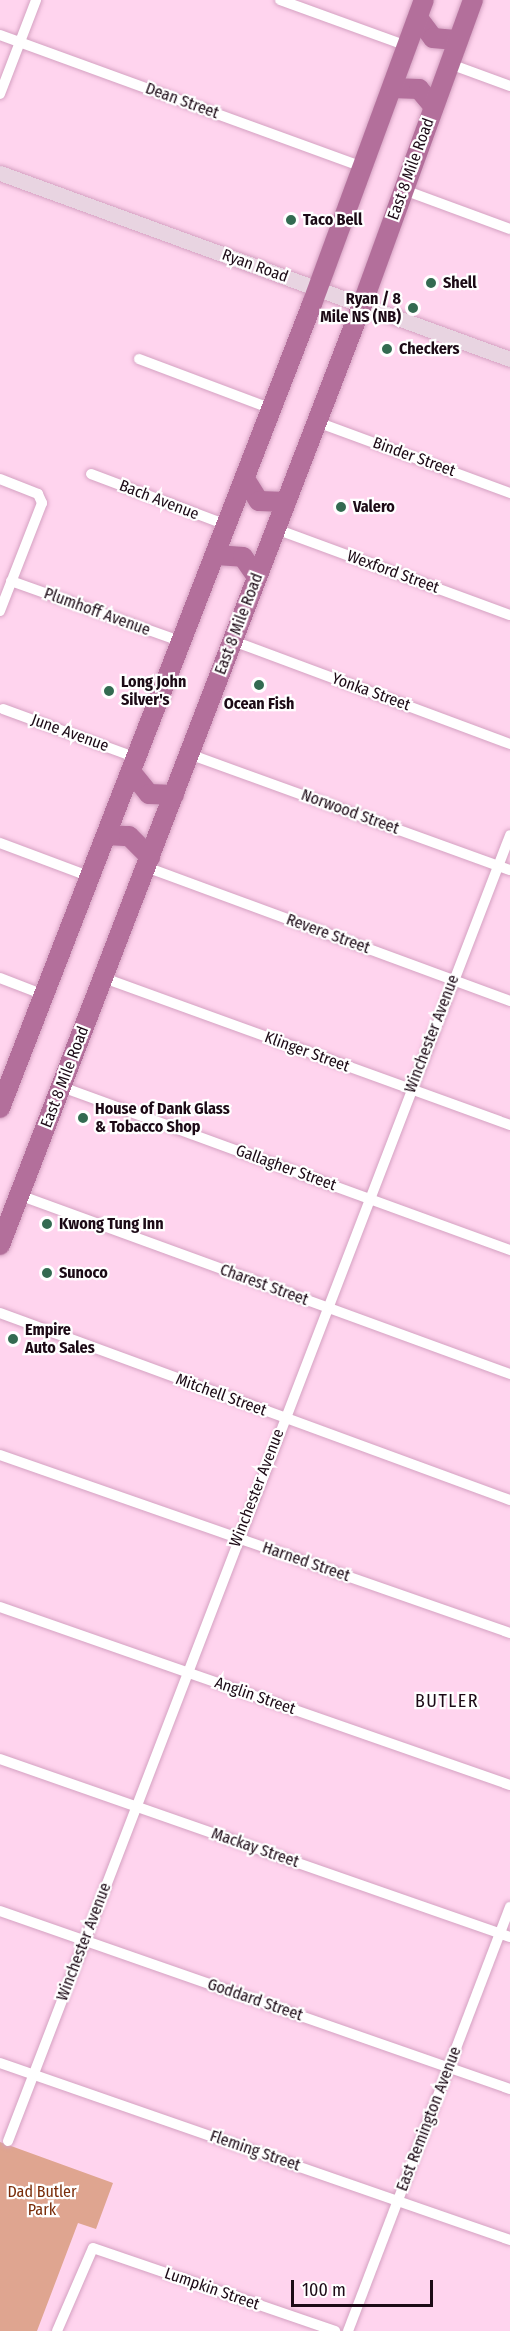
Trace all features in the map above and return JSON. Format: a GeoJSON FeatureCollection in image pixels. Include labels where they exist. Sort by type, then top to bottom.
{"type":"FeatureCollection","features":[{"type":"Feature","properties":{"kind":"highway","name":"East 8 Mile Road"},"geometry":{"type":"LineString","coordinates":[[0,1245],[362,305],[473,0]]}},
{"type":"Feature","properties":{"kind":"highway"},"geometry":{"type":"LineString","coordinates":[[0,1108],[135,766],[318,289],[421,9]]}},
{"type":"Feature","properties":{"kind":"highway"},"geometry":{"type":"LineString","coordinates":[[421,9],[434,38],[458,40]]}},
{"type":"Feature","properties":{"kind":"highway"},"geometry":{"type":"LineString","coordinates":[[392,88],[419,89],[434,107]]}},
{"type":"Feature","properties":{"kind":"highway"},"geometry":{"type":"LineString","coordinates":[[245,479],[259,501],[286,502]]}},
{"type":"Feature","properties":{"kind":"highway"},"geometry":{"type":"LineString","coordinates":[[216,555],[243,557],[257,577]]}},
{"type":"Feature","properties":{"kind":"highway"},"geometry":{"type":"LineString","coordinates":[[135,766],[149,794],[174,795]]}},
{"type":"Feature","properties":{"kind":"highway"},"geometry":{"type":"LineString","coordinates":[[107,836],[129,836],[148,862]]}},
{"type":"Feature","properties":{"kind":"main road","name":"Ryan Road"},"geometry":{"type":"LineString","coordinates":[[0,173],[510,359]]}},
{"type":"Feature","properties":{"kind":"street"},"geometry":{"type":"LineString","coordinates":[[0,94],[36,0]]}},
{"type":"Feature","properties":{"kind":"street"},"geometry":{"type":"LineString","coordinates":[[280,0],[407,46]]}},
{"type":"Feature","properties":{"kind":"street","name":"Dean Street"},"geometry":{"type":"LineString","coordinates":[[0,35],[363,167]]}},
{"type":"Feature","properties":{"kind":"street"},"geometry":{"type":"LineString","coordinates":[[450,64],[510,86]]}},
{"type":"Feature","properties":{"kind":"street"},"geometry":{"type":"LineString","coordinates":[[404,190],[510,229]]}},
{"type":"Feature","properties":{"kind":"street"},"geometry":{"type":"LineString","coordinates":[[139,359],[272,409]]}},
{"type":"Feature","properties":{"kind":"street","name":"Binder Street"},"geometry":{"type":"LineString","coordinates":[[317,422],[510,493]]}},
{"type":"Feature","properties":{"kind":"street","name":"Bach Avenue"},"geometry":{"type":"LineString","coordinates":[[91,474],[227,525]]}},
{"type":"Feature","properties":{"kind":"street"},"geometry":{"type":"LineString","coordinates":[[0,479],[38,494],[42,503],[0,611]]}},
{"type":"Feature","properties":{"kind":"street","name":"Wexford Street"},"geometry":{"type":"LineString","coordinates":[[276,529],[510,615]]}},
{"type":"Feature","properties":{"kind":"street","name":"Plumhoff Avenue"},"geometry":{"type":"LineString","coordinates":[[11,581],[182,642]]}},
{"type":"Feature","properties":{"kind":"street","name":"Yonka Street"},"geometry":{"type":"LineString","coordinates":[[233,641],[510,744]]}},
{"type":"Feature","properties":{"kind":"street","name":"June Avenue"},"geometry":{"type":"LineString","coordinates":[[3,709],[135,766]]}},
{"type":"Feature","properties":{"kind":"street","name":"Norwood Street"},"geometry":{"type":"LineString","coordinates":[[189,754],[510,870]]}},
{"type":"Feature","properties":{"kind":"street","name":"Winchester Avenue"},"geometry":{"type":"LineString","coordinates":[[8,2141],[326,1308],[510,835]]}},
{"type":"Feature","properties":{"kind":"street"},"geometry":{"type":"LineString","coordinates":[[0,843],[91,877]]}},
{"type":"Feature","properties":{"kind":"street","name":"Revere Street"},"geometry":{"type":"LineString","coordinates":[[148,862],[510,1001]]}},
{"type":"Feature","properties":{"kind":"street"},"geometry":{"type":"LineString","coordinates":[[0,978],[45,995]]}},
{"type":"Feature","properties":{"kind":"street","name":"Klinger Street"},"geometry":{"type":"LineString","coordinates":[[104,978],[510,1125]]}},
{"type":"Feature","properties":{"kind":"street","name":"Gallagher Street"},"geometry":{"type":"LineString","coordinates":[[62,1087],[510,1250]]}},
{"type":"Feature","properties":{"kind":"street","name":"Charest Street"},"geometry":{"type":"LineString","coordinates":[[19,1195],[510,1374]]}},
{"type":"Feature","properties":{"kind":"street","name":"Mitchell Street"},"geometry":{"type":"LineString","coordinates":[[0,1313],[510,1500]]}},
{"type":"Feature","properties":{"kind":"street","name":"Harned Street"},"geometry":{"type":"LineString","coordinates":[[0,1455],[510,1633]]}},
{"type":"Feature","properties":{"kind":"street","name":"Anglin Street"},"geometry":{"type":"LineString","coordinates":[[0,1607],[510,1785]]}},
{"type":"Feature","properties":{"kind":"street","name":"Mackay Street"},"geometry":{"type":"LineString","coordinates":[[0,1759],[505,1935]]}},
{"type":"Feature","properties":{"kind":"street","name":"East Remington Avenue"},"geometry":{"type":"LineString","coordinates":[[348,2331],[449,2067],[505,1935],[510,1907]]}},
{"type":"Feature","properties":{"kind":"street","name":"Goddard Street"},"geometry":{"type":"LineString","coordinates":[[0,1911],[510,2089]]}},
{"type":"Feature","properties":{"kind":"street","name":"Fleming Street"},"geometry":{"type":"LineString","coordinates":[[0,2063],[510,2240]]}},
{"type":"Feature","properties":{"kind":"street","name":"Lumpkin Street"},"geometry":{"type":"LineString","coordinates":[[57,2331],[90,2249],[335,2331]]}},
{"type":"Feature","properties":{"kind":"green space","name":"Dad Butler Park"},"geometry":{"type":"Polygon","coordinates":[[[0,2142],[113,2183],[96,2229],[78,2223],[37,2331],[0,2331],[0,2142]]]}},
{"type":"Feature","properties":{"kind":"place","name":"Taco Bell"},"geometry":{"type":"Point","coordinates":[291,220]}},
{"type":"Feature","properties":{"kind":"place","name":"Shell"},"geometry":{"type":"Point","coordinates":[431,283]}},
{"type":"Feature","properties":{"kind":"place","name":"Ryan / 8 Mile NS (NB)"},"geometry":{"type":"Point","coordinates":[413,308]}},
{"type":"Feature","properties":{"kind":"place","name":"Checkers"},"geometry":{"type":"Point","coordinates":[387,349]}},
{"type":"Feature","properties":{"kind":"place","name":"Valero"},"geometry":{"type":"Point","coordinates":[341,507]}},
{"type":"Feature","properties":{"kind":"place","name":"Ocean Fish"},"geometry":{"type":"Point","coordinates":[259,685]}},
{"type":"Feature","properties":{"kind":"place","name":"Long John Silver's"},"geometry":{"type":"Point","coordinates":[109,691]}},
{"type":"Feature","properties":{"kind":"place","name":"House of Dank Glass & Tobacco Shop"},"geometry":{"type":"Point","coordinates":[83,1118]}},
{"type":"Feature","properties":{"kind":"place","name":"Kwong Tung Inn"},"geometry":{"type":"Point","coordinates":[47,1224]}},
{"type":"Feature","properties":{"kind":"place","name":"Sunoco"},"geometry":{"type":"Point","coordinates":[47,1273]}},
{"type":"Feature","properties":{"kind":"place","name":"Empire Auto Sales"},"geometry":{"type":"Point","coordinates":[13,1339]}},
{"type":"Feature","properties":{"kind":"district","name":"BUTLER"},"geometry":{"type":"Point","coordinates":[447,1701]}}]}
